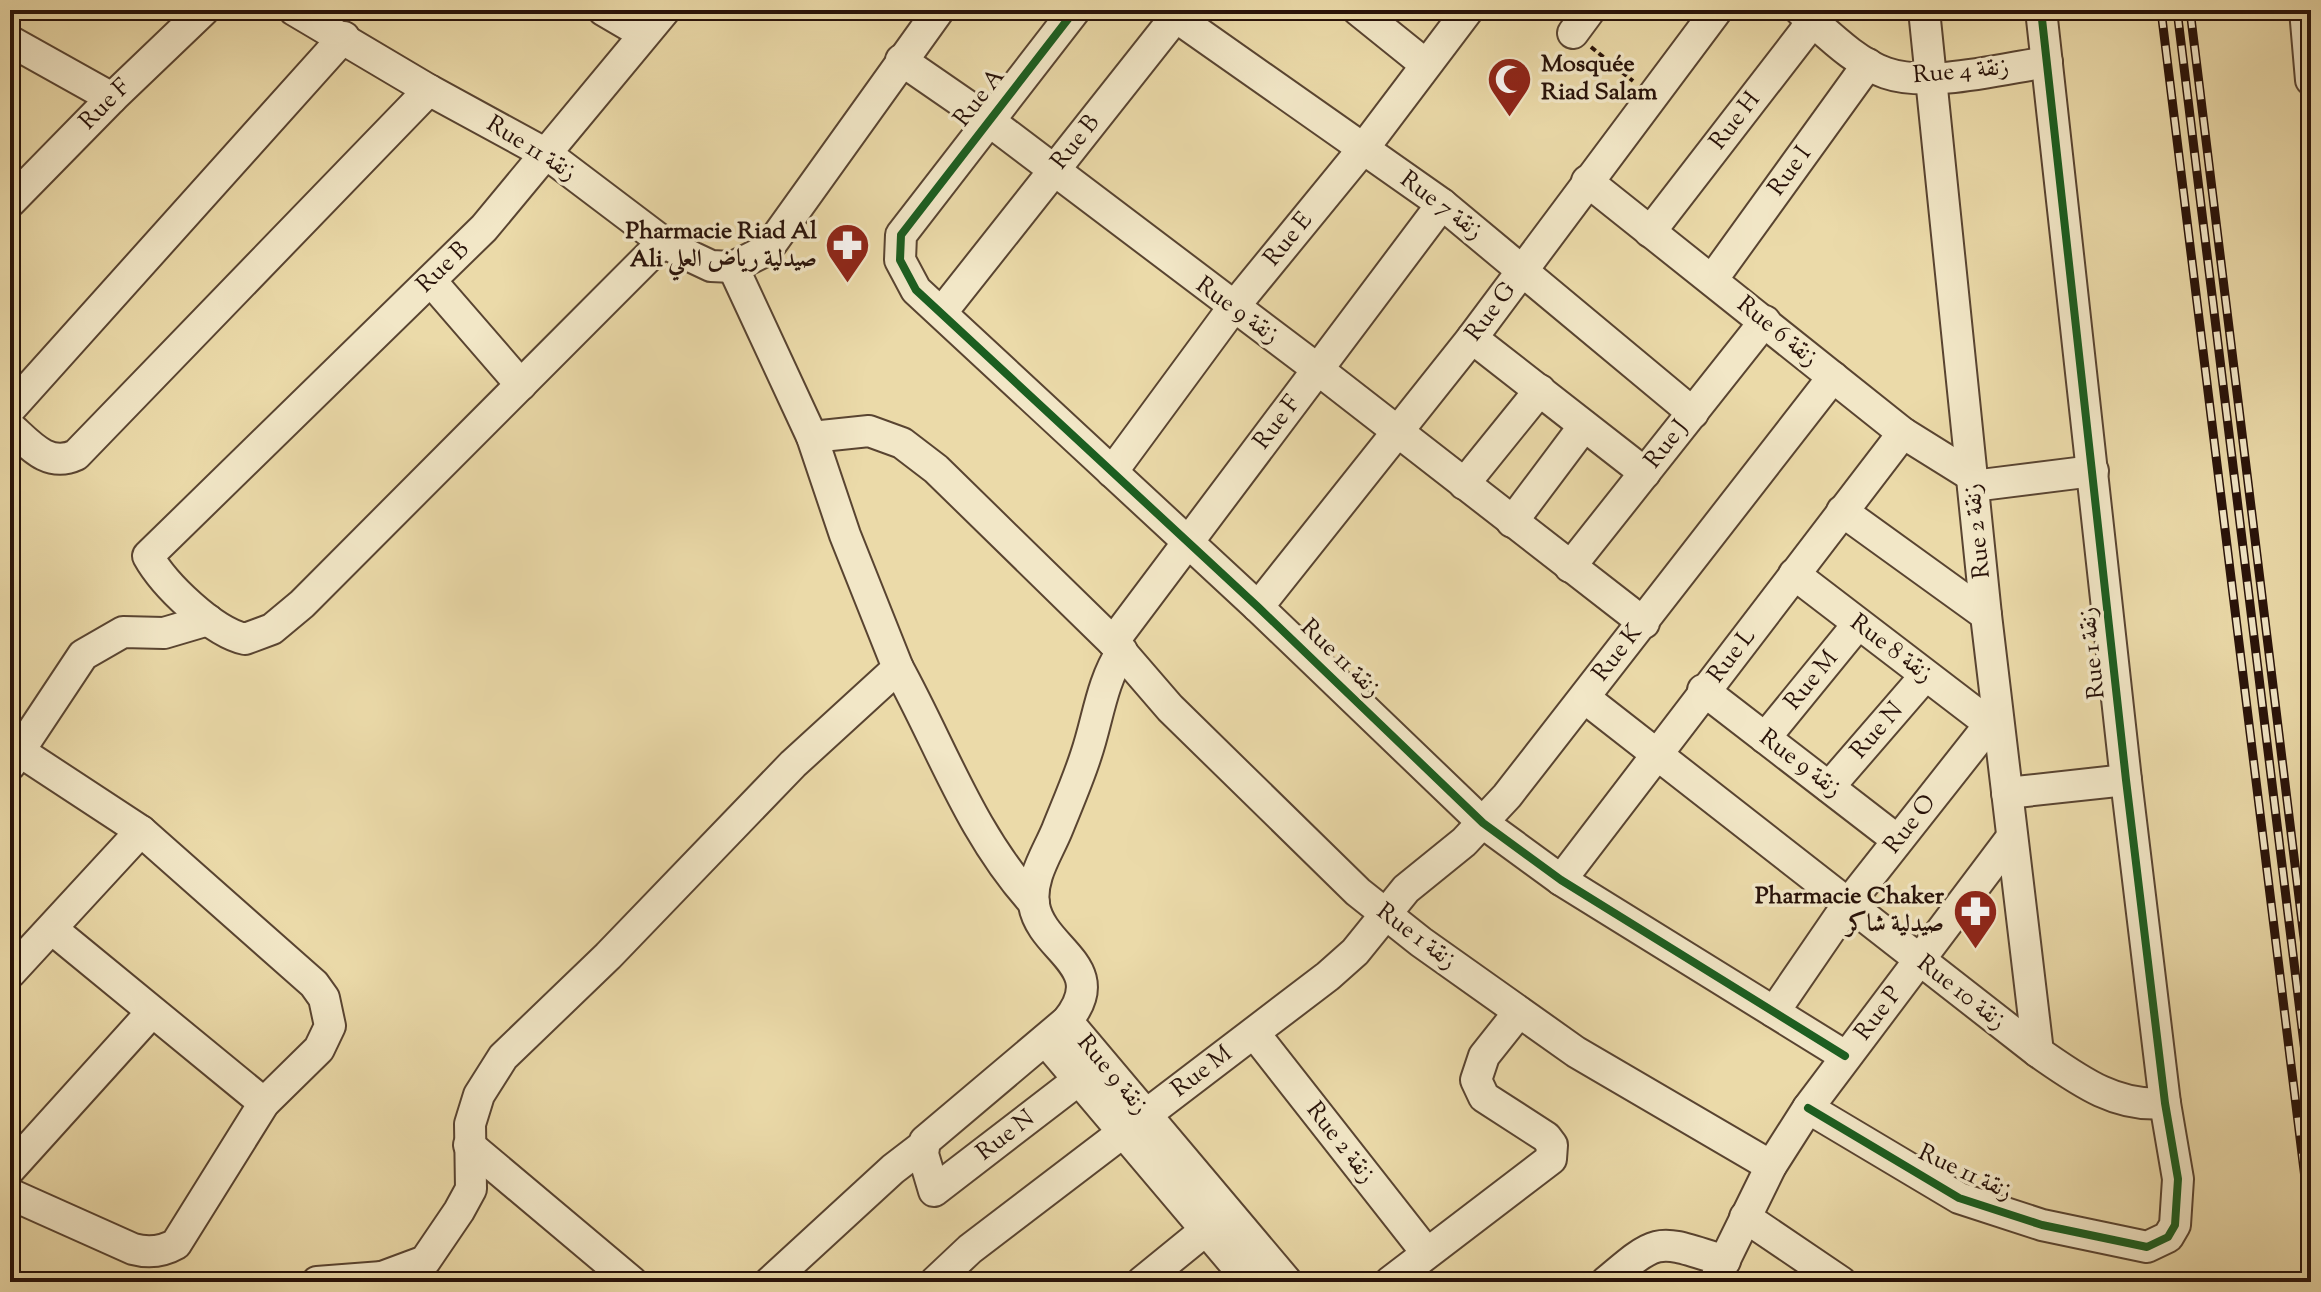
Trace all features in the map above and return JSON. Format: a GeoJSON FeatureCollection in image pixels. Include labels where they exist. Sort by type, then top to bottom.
{"type":"FeatureCollection","features":[{"type":"Feature","properties":{"kind":"street","name":"Rue F"},"geometry":{"type":"LineString","coordinates":[[11,198],[204,10]]}},
{"type":"Feature","properties":{"kind":"street","name":"Rue 11 زنقة"},"geometry":{"type":"LineString","coordinates":[[294,10],[429,90],[548,155],[663,242],[711,266],[733,267]]}},
{"type":"Feature","properties":{"kind":"street"},"geometry":{"type":"LineString","coordinates":[[603,10],[644,34]]}},
{"type":"Feature","properties":{"kind":"street","name":"Rue B"},"geometry":{"type":"LineString","coordinates":[[208,620],[156,572],[148,556],[431,281],[548,155],[665,10]]}},
{"type":"Feature","properties":{"kind":"street"},"geometry":{"type":"LineString","coordinates":[[770,1282],[884,1176],[1056,1031],[1081,1001],[1082,984],[1073,963],[1041,921],[1034,903],[1006,873],[957,791],[921,710],[898,668],[845,535],[812,437],[733,267],[767,250],[939,10]]}},
{"type":"Feature","properties":{"kind":"street","name":"Rue A"},"geometry":{"type":"LineString","coordinates":[[916,212],[1075,10]]}},
{"type":"Feature","properties":{"kind":"street"},"geometry":{"type":"LineString","coordinates":[[1358,10],[1425,64]]}},
{"type":"Feature","properties":{"kind":"street","name":"Rue E"},"geometry":{"type":"LineString","coordinates":[[1112,472],[1232,309],[1363,149],[1468,10]]}},
{"type":"Feature","properties":{"kind":"street","name":"Rue G"},"geometry":{"type":"LineString","coordinates":[[1258,607],[1472,338],[1717,10]]}},
{"type":"Feature","properties":{"kind":"street","name":"Rue 2 زنقة"},"geometry":{"type":"LineString","coordinates":[[1924,10],[1986,615],[1994,723],[2007,793],[2038,1052]]}},
{"type":"Feature","properties":{"kind":"street","name":"Rue 1 زنقة"},"geometry":{"type":"LineString","coordinates":[[2041,10],[2126,780],[2165,1103],[2178,1179],[2175,1225],[2168,1237],[2154,1245],[2119,1242]]}},
{"type":"Feature","properties":{"kind":"street"},"geometry":{"type":"LineString","coordinates":[[2305,10],[2311,80]]}},
{"type":"Feature","properties":{"kind":"street","name":"Rue B"},"geometry":{"type":"LineString","coordinates":[[942,312],[1178,13]]}},
{"type":"Feature","properties":{"kind":"street","name":"Rue 7 زنقة"},"geometry":{"type":"LineString","coordinates":[[1178,13],[1442,204],[1693,413]]}},
{"type":"Feature","properties":{"kind":"street","name":"Rue 4 زنقة"},"geometry":{"type":"LineString","coordinates":[[1810,13],[1868,64],[1900,77],[1931,78],[2047,62]]}},
{"type":"Feature","properties":{"kind":"street","name":"Rue H"},"geometry":{"type":"LineString","coordinates":[[1650,232],[1810,13]]}},
{"type":"Feature","properties":{"kind":"street"},"geometry":{"type":"LineString","coordinates":[[10,409],[344,37]]}},
{"type":"Feature","properties":{"kind":"street"},"geometry":{"type":"LineString","coordinates":[[10,41],[112,98]]}},
{"type":"Feature","properties":{"kind":"street","name":"Rue 9 زنقة"},"geometry":{"type":"LineString","coordinates":[[901,60],[988,120],[1232,309],[1316,368],[1644,623]]}},
{"type":"Feature","properties":{"kind":"street","name":"Rue I"},"geometry":{"type":"LineString","coordinates":[[1712,280],[1868,64]]}},
{"type":"Feature","properties":{"kind":"street"},"geometry":{"type":"LineString","coordinates":[[10,427],[37,452],[55,460],[76,455],[429,90]]}},
{"type":"Feature","properties":{"kind":"street","name":"Rue 6 زنقة"},"geometry":{"type":"LineString","coordinates":[[1587,181],[1903,433],[1972,481]]}},
{"type":"Feature","properties":{"kind":"street","name":"Rue F"},"geometry":{"type":"LineString","coordinates":[[1034,903],[1036,876],[1086,755],[1117,646],[1186,544],[1442,204]]}},
{"type":"Feature","properties":{"kind":"street","name":"Rue 11 زنقة"},"geometry":{"type":"LineString","coordinates":[[916,212],[901,235],[900,260],[916,290],[1186,544],[1258,607],[1483,823],[1561,880],[1845,1056]]}},
{"type":"Feature","properties":{"kind":"street"},"geometry":{"type":"LineString","coordinates":[[10,1194],[133,1249],[145,1252],[176,1244],[264,1103],[319,1049],[330,1026],[324,998],[314,984],[141,831],[14,754],[83,655],[123,632],[164,633],[208,620],[217,630],[245,639],[272,629],[302,604],[663,242]]}},
{"type":"Feature","properties":{"kind":"street"},"geometry":{"type":"LineString","coordinates":[[431,281],[521,385]]}},
{"type":"Feature","properties":{"kind":"street","name":"Rue J"},"geometry":{"type":"LineString","coordinates":[[1570,567],[1765,321]]}},
{"type":"Feature","properties":{"kind":"street"},"geometry":{"type":"LineString","coordinates":[[1472,338],[1645,473]]}},
{"type":"Feature","properties":{"kind":"street","name":"Rue K"},"geometry":{"type":"LineString","coordinates":[[1386,914],[1406,889],[1483,823],[1586,699],[1833,377]]}},
{"type":"Feature","properties":{"kind":"street"},"geometry":{"type":"LineString","coordinates":[[1464,484],[1540,390]]}},
{"type":"Feature","properties":{"kind":"street"},"geometry":{"type":"LineString","coordinates":[[1512,522],[1584,426]]}},
{"type":"Feature","properties":{"kind":"street","name":"Rue 1 زنقة"},"geometry":{"type":"LineString","coordinates":[[812,437],[869,431],[902,443],[975,504],[1117,646],[1170,708],[1358,892],[1576,1052],[1771,1166]]}},
{"type":"Feature","properties":{"kind":"street","name":"Rue L"},"geometry":{"type":"LineString","coordinates":[[1561,880],[1703,690],[1903,433]]}},
{"type":"Feature","properties":{"kind":"street"},"geometry":{"type":"LineString","coordinates":[[1972,481],[2093,471]]}},
{"type":"Feature","properties":{"kind":"street"},"geometry":{"type":"LineString","coordinates":[[1842,511],[1986,615]]}},
{"type":"Feature","properties":{"kind":"street","name":"Rue 8 زنقة"},"geometry":{"type":"LineString","coordinates":[[1794,574],[1925,676],[1994,723]]}},
{"type":"Feature","properties":{"kind":"street","name":"Rue M"},"geometry":{"type":"LineString","coordinates":[[1765,738],[1858,624]]}},
{"type":"Feature","properties":{"kind":"street"},"geometry":{"type":"LineString","coordinates":[[317,1282],[381,1279],[425,1261],[442,1240],[471,1189],[470,1124],[479,1095],[503,1057],[608,956],[793,764],[898,668]]}},
{"type":"Feature","properties":{"kind":"street","name":"Rue N"},"geometry":{"type":"LineString","coordinates":[[1829,787],[1925,676]]}},
{"type":"Feature","properties":{"kind":"street","name":"Rue 9 زنقة"},"geometry":{"type":"LineString","coordinates":[[1703,690],[1896,839]]}},
{"type":"Feature","properties":{"kind":"street","name":"Rue 10 زنقة"},"geometry":{"type":"LineString","coordinates":[[1586,699],[2038,1052],[2085,1084],[2114,1098],[2148,1105],[2165,1103]]}},
{"type":"Feature","properties":{"kind":"street","name":"Rue O"},"geometry":{"type":"LineString","coordinates":[[1774,1012],[1896,839],[1994,723]]}},
{"type":"Feature","properties":{"kind":"street"},"geometry":{"type":"LineString","coordinates":[[2007,793],[2126,780]]}},
{"type":"Feature","properties":{"kind":"street"},"geometry":{"type":"LineString","coordinates":[[10,973],[141,831]]}},
{"type":"Feature","properties":{"kind":"street","name":"Rue P"},"geometry":{"type":"LineString","coordinates":[[1720,1271],[1771,1166],[1808,1108],[2012,837]]}},
{"type":"Feature","properties":{"kind":"street","name":"Rue M"},"geometry":{"type":"LineString","coordinates":[[935,1282],[970,1249],[1328,976],[1355,952],[1386,914]]}},
{"type":"Feature","properties":{"kind":"street"},"geometry":{"type":"LineString","coordinates":[[52,929],[264,1103]]}},
{"type":"Feature","properties":{"kind":"street"},"geometry":{"type":"LineString","coordinates":[[1390,1282],[1551,1159],[1552,1145],[1546,1137],[1484,1097],[1476,1080],[1484,1056],[1519,1012]]}},
{"type":"Feature","properties":{"kind":"street"},"geometry":{"type":"LineString","coordinates":[[10,1169],[151,1013]]}},
{"type":"Feature","properties":{"kind":"street","name":"Rue 9 زنقة"},"geometry":{"type":"LineString","coordinates":[[1056,1031],[1077,1081],[1134,1125],[1207,1229],[1250,1282]]}},
{"type":"Feature","properties":{"kind":"street","name":"Rue 9 زنقة"},"geometry":{"type":"LineString","coordinates":[[1056,1031],[1134,1125],[1287,1282]]}},
{"type":"Feature","properties":{"kind":"street","name":"Rue 2 زنقة"},"geometry":{"type":"LineString","coordinates":[[1254,1033],[1426,1252]]}},
{"type":"Feature","properties":{"kind":"street","name":"Rue N"},"geometry":{"type":"LineString","coordinates":[[929,1138],[925,1167],[934,1191],[1077,1081]]}},
{"type":"Feature","properties":{"kind":"street","name":"Rue 11 زنقة"},"geometry":{"type":"LineString","coordinates":[[1808,1108],[1959,1198],[2042,1225],[2119,1242]]}},
{"type":"Feature","properties":{"kind":"street"},"geometry":{"type":"LineString","coordinates":[[469,1145],[632,1282]]}},
{"type":"Feature","properties":{"kind":"street"},"geometry":{"type":"LineString","coordinates":[[1745,1217],[1841,1282]]}},
{"type":"Feature","properties":{"kind":"street"},"geometry":{"type":"LineString","coordinates":[[1142,1282],[1207,1229]]}},
{"type":"Feature","properties":{"kind":"street"},"geometry":{"type":"LineString","coordinates":[[1606,1282],[1644,1250],[1659,1244],[1720,1271]]}},
{"type":"Feature","properties":{"kind":"path"},"geometry":{"type":"LineString","coordinates":[[1545,10],[1582,21],[1652,96]]}},
{"type":"Feature","properties":{"kind":"railway"},"geometry":{"type":"LineString","coordinates":[[2161,10],[2311,1227]]}},
{"type":"Feature","properties":{"kind":"railway"},"geometry":{"type":"LineString","coordinates":[[2177,10],[2311,1101]]}},
{"type":"Feature","properties":{"kind":"railway"},"geometry":{"type":"LineString","coordinates":[[2190,10],[2311,995]]}},
{"type":"Feature","properties":{"kind":"cycle path"},"geometry":{"type":"LineString","coordinates":[[1075,10],[901,235],[900,260],[916,290],[1258,607],[1483,823],[1561,880],[1845,1056]]}},
{"type":"Feature","properties":{"kind":"cycle path"},"geometry":{"type":"LineString","coordinates":[[1808,1108],[1959,1198],[2042,1225],[2147,1247],[2168,1237],[2175,1225],[2178,1179],[2165,1103],[2126,780],[2041,10]]}},
{"type":"Feature","properties":{"kind":"place","name":"Mosquée Riad Salam"},"geometry":{"type":"Point","coordinates":[1510,118]}},
{"type":"Feature","properties":{"kind":"place","name":"Pharmacie Riad Al Ali صيدلية رياض العلي"},"geometry":{"type":"Point","coordinates":[848,285]}},
{"type":"Feature","properties":{"kind":"place","name":"Pharmacie Chaker صيدلية شاكر"},"geometry":{"type":"Point","coordinates":[1975,950]}}]}
